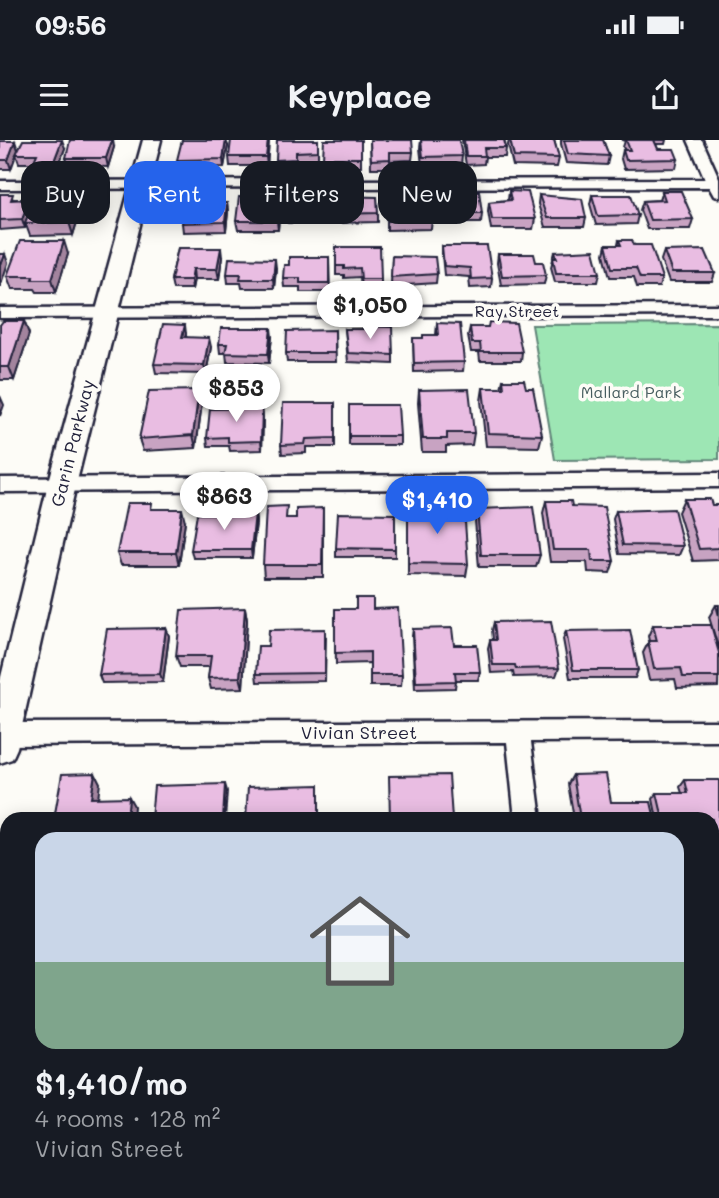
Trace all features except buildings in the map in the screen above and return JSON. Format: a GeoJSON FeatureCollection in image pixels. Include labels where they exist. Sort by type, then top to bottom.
{"type":"FeatureCollection","features":[{"type":"Feature","properties":{"kind":"street","name":"Garin Parkway"},"geometry":{"type":"LineString","coordinates":[[146,161],[152,140]]}},
{"type":"Feature","properties":{"kind":"street"},"geometry":{"type":"LineString","coordinates":[[226,186],[717,188],[695,140]]}},
{"type":"Feature","properties":{"kind":"street"},"geometry":{"type":"LineString","coordinates":[[0,185],[124,186]]}},
{"type":"Feature","properties":{"kind":"street","name":"Garin Parkway"},"geometry":{"type":"LineString","coordinates":[[1,739],[129,224]]}},
{"type":"Feature","properties":{"kind":"street","name":"Ray Street"},"geometry":{"type":"LineString","coordinates":[[106,312],[719,310]]}},
{"type":"Feature","properties":{"kind":"street"},"geometry":{"type":"LineString","coordinates":[[0,313],[106,312]]}},
{"type":"Feature","properties":{"kind":"street"},"geometry":{"type":"LineString","coordinates":[[0,485],[719,480]]}},
{"type":"Feature","properties":{"kind":"street","name":"Vivian Street"},"geometry":{"type":"LineString","coordinates":[[1,739],[719,731]]}},
{"type":"Feature","properties":{"kind":"street"},"geometry":{"type":"LineString","coordinates":[[518,732],[527,812]]}},
{"type":"Feature","properties":{"kind":"green space","name":"Mallard Park"},"geometry":{"type":"Polygon","coordinates":[[[719,324],[719,459],[555,460],[532,325],[719,324]]]}}]}
